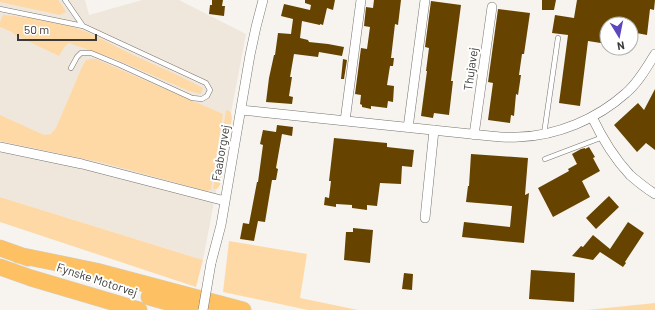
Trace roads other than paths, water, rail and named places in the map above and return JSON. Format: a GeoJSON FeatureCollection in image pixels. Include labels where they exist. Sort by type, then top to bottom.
{"type":"FeatureCollection","features":[{"type":"Feature","properties":{"kind":"highway","name":"Fynske Motorvej"},"geometry":{"type":"LineString","coordinates":[[0,248],[137,293],[196,310]]}},
{"type":"Feature","properties":{"kind":"highway"},"geometry":{"type":"LineString","coordinates":[[18,255],[96,271],[243,310]]}},
{"type":"Feature","properties":{"kind":"highway","name":"Fynske Motorvej"},"geometry":{"type":"LineString","coordinates":[[0,267],[31,278],[139,310]]}},
{"type":"Feature","properties":{"kind":"street","name":"Faaborgvej"},"geometry":{"type":"LineString","coordinates":[[204,310],[211,263],[221,225],[254,34],[263,0]]}},
{"type":"Feature","properties":{"kind":"street"},"geometry":{"type":"LineString","coordinates":[[344,121],[361,0]]}},
{"type":"Feature","properties":{"kind":"street"},"geometry":{"type":"LineString","coordinates":[[408,128],[425,0]]}},
{"type":"Feature","properties":{"kind":"street","name":"Thujavej"},"geometry":{"type":"LineString","coordinates":[[474,135],[492,7]]}},
{"type":"Feature","properties":{"kind":"street"},"geometry":{"type":"LineString","coordinates":[[241,110],[474,135],[518,137],[544,134],[568,128],[592,117],[627,93],[642,75],[655,54]]}},
{"type":"Feature","properties":{"kind":"street"},"geometry":{"type":"LineString","coordinates":[[592,117],[603,137],[620,162],[631,175],[655,194]]}},
{"type":"Feature","properties":{"kind":"street"},"geometry":{"type":"LineString","coordinates":[[425,218],[434,130]]}},
{"type":"Feature","properties":{"kind":"street"},"geometry":{"type":"LineString","coordinates":[[0,147],[82,164],[225,201]]}},
{"type":"Feature","properties":{"kind":"lane"},"geometry":{"type":"LineString","coordinates":[[65,0],[83,26]]}},
{"type":"Feature","properties":{"kind":"lane"},"geometry":{"type":"LineString","coordinates":[[0,9],[83,26],[206,83],[210,90],[207,96],[202,99],[192,98],[91,53],[82,53],[77,57],[71,68]]}},
{"type":"Feature","properties":{"kind":"lane"},"geometry":{"type":"LineString","coordinates":[[544,134],[558,38]]}},
{"type":"Feature","properties":{"kind":"lane"},"geometry":{"type":"LineString","coordinates":[[545,159],[603,137]]}}]}
